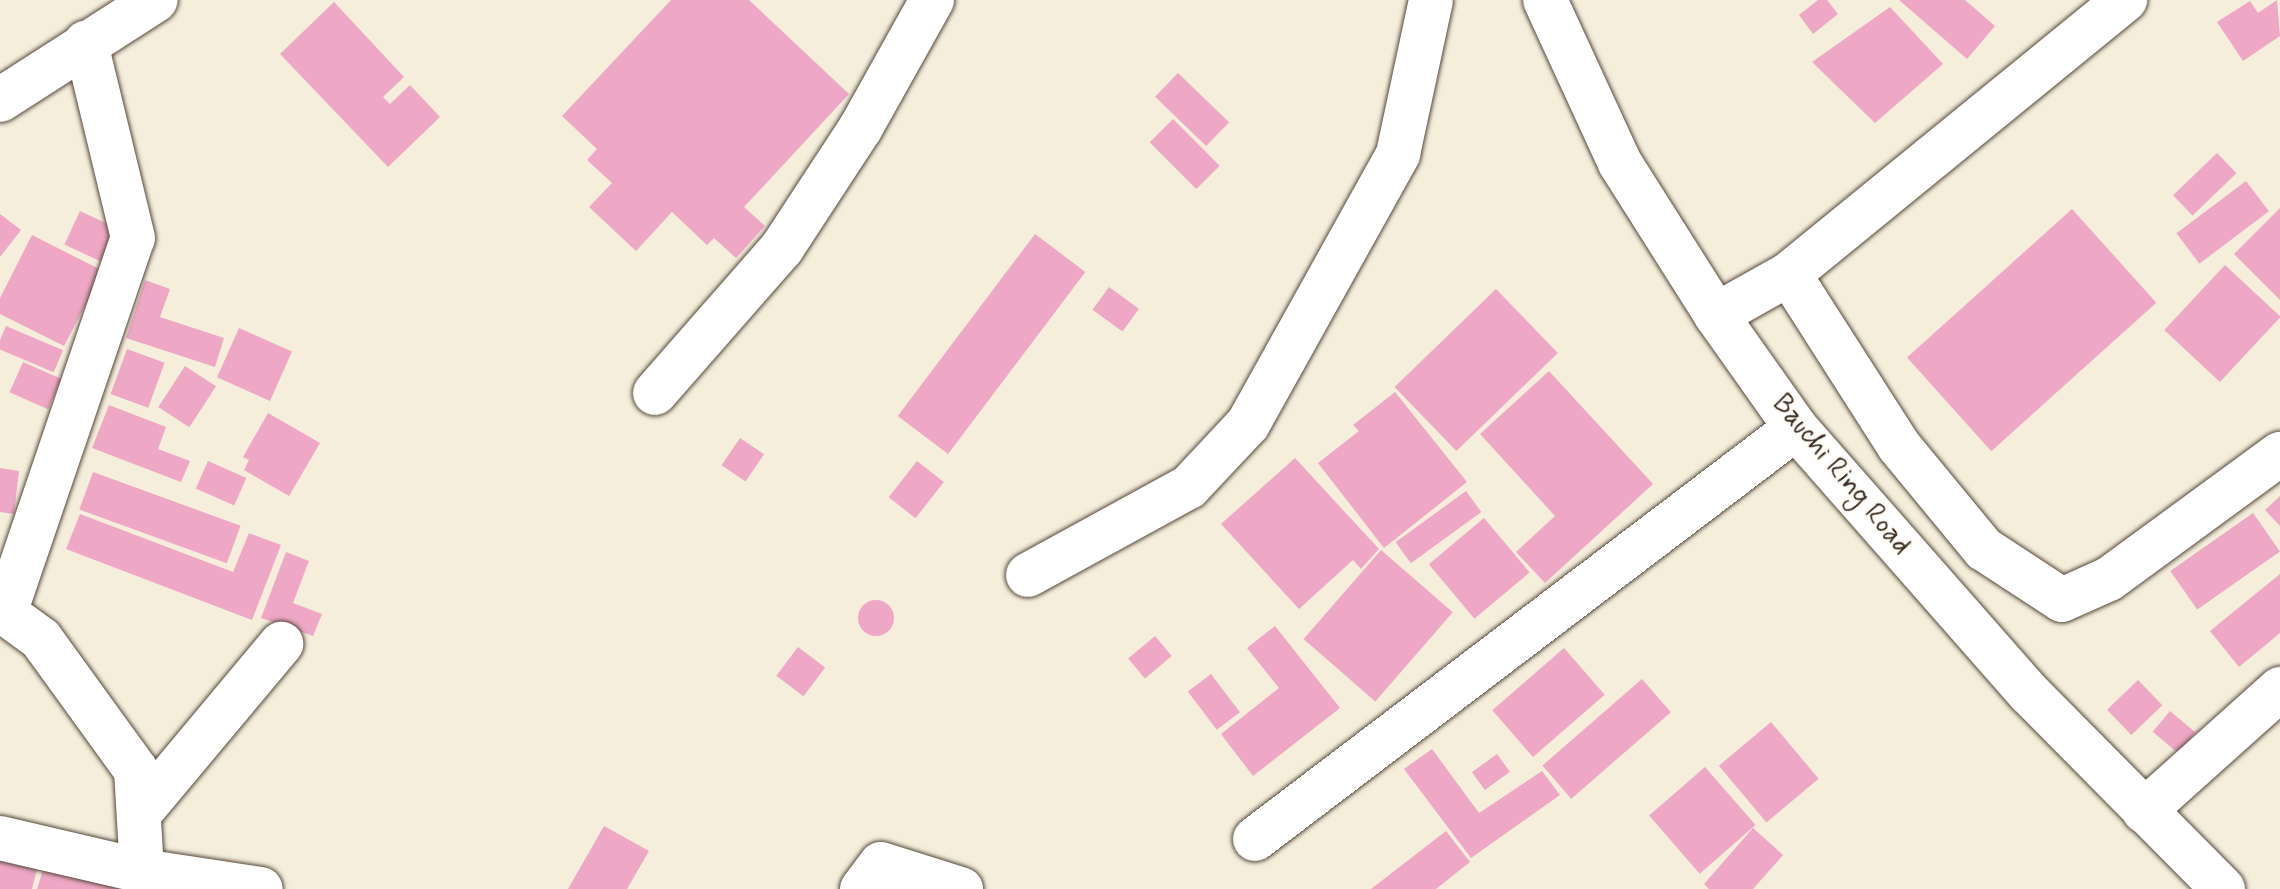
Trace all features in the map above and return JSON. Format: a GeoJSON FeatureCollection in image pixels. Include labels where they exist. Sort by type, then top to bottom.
{"type":"FeatureCollection","features":[{"type":"Feature","properties":{"kind":"street"},"geometry":{"type":"LineString","coordinates":[[0,100],[156,0]]}},
{"type":"Feature","properties":{"kind":"street"},"geometry":{"type":"LineString","coordinates":[[655,393],[782,248],[860,129],[932,0]]}},
{"type":"Feature","properties":{"kind":"street"},"geometry":{"type":"LineString","coordinates":[[1028,575],[1189,487],[1248,424],[1398,154],[1431,0]]}},
{"type":"Feature","properties":{"kind":"street","name":"Bauchi Ring Road"},"geometry":{"type":"LineString","coordinates":[[1545,0],[1620,163],[1716,315],[1796,428],[2029,693],[2223,889]]}},
{"type":"Feature","properties":{"kind":"street"},"geometry":{"type":"LineString","coordinates":[[1716,315],[1789,274],[2125,0]]}},
{"type":"Feature","properties":{"kind":"street"},"geometry":{"type":"LineString","coordinates":[[86,43],[133,238],[3,611],[41,639],[136,770],[142,871]]}},
{"type":"Feature","properties":{"kind":"street"},"geometry":{"type":"LineString","coordinates":[[1789,274],[1899,446],[1984,549],[2062,600],[2109,579],[2280,454]]}},
{"type":"Feature","properties":{"kind":"street"},"geometry":{"type":"LineString","coordinates":[[1255,839],[1796,428]]}},
{"type":"Feature","properties":{"kind":"street"},"geometry":{"type":"LineString","coordinates":[[139,814],[281,644]]}},
{"type":"Feature","properties":{"kind":"street"},"geometry":{"type":"LineString","coordinates":[[2144,811],[2280,689]]}},
{"type":"Feature","properties":{"kind":"street"},"geometry":{"type":"LineString","coordinates":[[0,838],[142,871],[261,889]]}},
{"type":"Feature","properties":{"kind":"street"},"geometry":{"type":"LineString","coordinates":[[862,889],[881,864],[961,889]]}},
{"type":"Feature","properties":{"kind":"building"},"geometry":{"type":"Polygon","coordinates":[[[671,0],[749,0],[849,94],[744,207],[765,226],[736,258],[714,238],[707,245],[672,212],[636,251],[589,207],[612,183],[587,160],[597,149],[562,116],[671,0]]]}},
{"type":"Feature","properties":{"kind":"building"},"geometry":{"type":"Polygon","coordinates":[[[1818,0],[1827,0],[1838,14],[1813,34],[1799,15],[1818,0]]]}},
{"type":"Feature","properties":{"kind":"building"},"geometry":{"type":"Polygon","coordinates":[[[1899,0],[1965,0],[1995,26],[1967,59],[1899,0]]]}},
{"type":"Feature","properties":{"kind":"building"},"geometry":{"type":"Polygon","coordinates":[[[2277,0],[2280,36],[2243,61],[2217,22],[2250,1],[2258,13],[2277,0]]]}},
{"type":"Feature","properties":{"kind":"building"},"geometry":{"type":"Polygon","coordinates":[[[334,2],[404,77],[383,97],[390,104],[410,85],[440,117],[388,167],[280,54],[334,2]]]}},
{"type":"Feature","properties":{"kind":"building"},"geometry":{"type":"Polygon","coordinates":[[[1890,7],[1943,64],[1875,123],[1812,62],[1890,7]]]}},
{"type":"Feature","properties":{"kind":"building"},"geometry":{"type":"Polygon","coordinates":[[[1178,73],[1229,122],[1206,146],[1155,97],[1178,73]]]}},
{"type":"Feature","properties":{"kind":"building"},"geometry":{"type":"Polygon","coordinates":[[[1173,119],[1220,166],[1196,189],[1150,142],[1173,119]]]}},
{"type":"Feature","properties":{"kind":"building"},"geometry":{"type":"Polygon","coordinates":[[[2217,153],[2236,173],[2193,216],[2173,195],[2217,153]]]}},
{"type":"Feature","properties":{"kind":"building"},"geometry":{"type":"Polygon","coordinates":[[[2246,181],[2269,211],[2199,264],[2177,233],[2246,181]]]}},
{"type":"Feature","properties":{"kind":"building"},"geometry":{"type":"Polygon","coordinates":[[[2280,208],[2280,300],[2234,254],[2280,208]]]}},
{"type":"Feature","properties":{"kind":"building"},"geometry":{"type":"Polygon","coordinates":[[[2072,209],[2156,303],[1991,451],[1907,358],[2072,209]]]}},
{"type":"Feature","properties":{"kind":"building"},"geometry":{"type":"Polygon","coordinates":[[[80,211],[118,229],[102,262],[64,245],[80,211]]]}},
{"type":"Feature","properties":{"kind":"building"},"geometry":{"type":"Polygon","coordinates":[[[0,214],[21,230],[0,257],[0,214]]]}},
{"type":"Feature","properties":{"kind":"building"},"geometry":{"type":"Polygon","coordinates":[[[1035,234],[1085,272],[948,454],[898,416],[1035,234]]]}},
{"type":"Feature","properties":{"kind":"building"},"geometry":{"type":"Polygon","coordinates":[[[32,235],[103,271],[64,346],[0,314],[0,298],[32,235]]]}},
{"type":"Feature","properties":{"kind":"building"},"geometry":{"type":"Polygon","coordinates":[[[2225,265],[2280,317],[2220,382],[2164,330],[2225,265]]]}},
{"type":"Feature","properties":{"kind":"building"},"geometry":{"type":"Polygon","coordinates":[[[145,280],[170,289],[160,317],[224,338],[215,367],[126,338],[145,280]]]}},
{"type":"Feature","properties":{"kind":"building"},"geometry":{"type":"Polygon","coordinates":[[[1109,287],[1139,309],[1122,331],[1093,310],[1109,287]]]}},
{"type":"Feature","properties":{"kind":"building"},"geometry":{"type":"Polygon","coordinates":[[[1496,289],[1558,353],[1456,451],[1395,387],[1496,289]]]}},
{"type":"Feature","properties":{"kind":"building"},"geometry":{"type":"Polygon","coordinates":[[[6,326],[63,350],[54,372],[0,350],[6,326]]]}},
{"type":"Feature","properties":{"kind":"building"},"geometry":{"type":"Polygon","coordinates":[[[239,328],[292,352],[270,401],[217,377],[239,328]]]}},
{"type":"Feature","properties":{"kind":"building"},"geometry":{"type":"Polygon","coordinates":[[[127,349],[165,363],[148,408],[111,394],[127,349]]]}},
{"type":"Feature","properties":{"kind":"building"},"geometry":{"type":"Polygon","coordinates":[[[23,362],[61,379],[48,409],[10,392],[23,362]]]}},
{"type":"Feature","properties":{"kind":"building"},"geometry":{"type":"Polygon","coordinates":[[[185,366],[216,386],[189,427],[158,407],[185,366]]]}},
{"type":"Feature","properties":{"kind":"building"},"geometry":{"type":"Polygon","coordinates":[[[1549,371],[1653,484],[1545,583],[1516,552],[1555,516],[1480,434],[1549,371]]]}},
{"type":"Feature","properties":{"kind":"building"},"geometry":{"type":"Polygon","coordinates":[[[1395,392],[1467,482],[1384,548],[1318,463],[1359,431],[1353,425],[1395,392]]]}},
{"type":"Feature","properties":{"kind":"building"},"geometry":{"type":"Polygon","coordinates":[[[109,405],[166,427],[158,449],[190,461],[181,482],[92,448],[109,405]]]}},
{"type":"Feature","properties":{"kind":"building"},"geometry":{"type":"Polygon","coordinates":[[[268,413],[320,443],[289,496],[244,470],[249,460],[243,457],[268,413]]]}},
{"type":"Feature","properties":{"kind":"building"},"geometry":{"type":"Polygon","coordinates":[[[740,438],[764,454],[746,482],[722,465],[740,438]]]}},
{"type":"Feature","properties":{"kind":"building"},"geometry":{"type":"Polygon","coordinates":[[[1295,458],[1379,549],[1361,569],[1353,560],[1299,609],[1221,524],[1295,458]]]}},
{"type":"Feature","properties":{"kind":"building"},"geometry":{"type":"Polygon","coordinates":[[[208,461],[246,478],[234,505],[196,488],[208,461]]]}},
{"type":"Feature","properties":{"kind":"building"},"geometry":{"type":"Polygon","coordinates":[[[917,461],[944,482],[915,518],[889,497],[917,461]]]}},
{"type":"Feature","properties":{"kind":"building"},"geometry":{"type":"Polygon","coordinates":[[[0,468],[19,471],[14,514],[0,512],[0,468]]]}},
{"type":"Feature","properties":{"kind":"building"},"geometry":{"type":"Polygon","coordinates":[[[93,472],[241,526],[227,563],[79,510],[93,472]]]}},
{"type":"Feature","properties":{"kind":"building"},"geometry":{"type":"Polygon","coordinates":[[[1466,491],[1481,512],[1411,563],[1396,542],[1466,491]]]}},
{"type":"Feature","properties":{"kind":"building"},"geometry":{"type":"Polygon","coordinates":[[[2280,496],[2280,526],[2265,510],[2280,496]]]}},
{"type":"Feature","properties":{"kind":"building"},"geometry":{"type":"Polygon","coordinates":[[[2253,513],[2280,552],[2197,609],[2170,571],[2253,513]]]}},
{"type":"Feature","properties":{"kind":"building"},"geometry":{"type":"Polygon","coordinates":[[[80,514],[233,572],[249,533],[281,545],[252,620],[66,549],[80,514]]]}},
{"type":"Feature","properties":{"kind":"building"},"geometry":{"type":"Polygon","coordinates":[[[1484,518],[1530,572],[1474,619],[1429,564],[1484,518]]]}},
{"type":"Feature","properties":{"kind":"building"},"geometry":{"type":"Polygon","coordinates":[[[1381,550],[1453,612],[1375,701],[1304,639],[1381,550]]]}},
{"type":"Feature","properties":{"kind":"building"},"geometry":{"type":"Polygon","coordinates":[[[286,552],[309,561],[293,603],[322,614],[313,636],[261,618],[286,552]]]}},
{"type":"Feature","properties":{"kind":"building"},"geometry":{"type":"Polygon","coordinates":[[[2280,574],[2280,633],[2239,667],[2210,631],[2280,574]]]}},
{"type":"Feature","properties":{"kind":"building"},"geometry":{"type":"Polygon","coordinates":[[[876,600],[889,605],[894,618],[889,631],[876,636],[863,631],[858,618],[863,605],[876,600]]]}},
{"type":"Feature","properties":{"kind":"building"},"geometry":{"type":"Polygon","coordinates":[[[1275,626],[1340,708],[1253,776],[1221,734],[1279,688],[1247,648],[1275,626]]]}},
{"type":"Feature","properties":{"kind":"building"},"geometry":{"type":"Polygon","coordinates":[[[1155,636],[1172,656],[1145,678],[1128,658],[1155,636]]]}},
{"type":"Feature","properties":{"kind":"building"},"geometry":{"type":"Polygon","coordinates":[[[798,647],[825,667],[803,696],[776,676],[798,647]]]}},
{"type":"Feature","properties":{"kind":"building"},"geometry":{"type":"Polygon","coordinates":[[[1564,648],[1605,695],[1533,757],[1492,710],[1564,648]]]}},
{"type":"Feature","properties":{"kind":"building"},"geometry":{"type":"Polygon","coordinates":[[[1211,674],[1240,712],[1217,730],[1188,691],[1211,674]]]}},
{"type":"Feature","properties":{"kind":"building"},"geometry":{"type":"Polygon","coordinates":[[[1642,679],[1671,712],[1571,799],[1542,766],[1642,679]]]}},
{"type":"Feature","properties":{"kind":"building"},"geometry":{"type":"Polygon","coordinates":[[[2138,680],[2162,705],[2131,735],[2107,710],[2138,680]]]}},
{"type":"Feature","properties":{"kind":"building"},"geometry":{"type":"Polygon","coordinates":[[[2170,711],[2195,732],[2178,753],[2153,732],[2170,711]]]}},
{"type":"Feature","properties":{"kind":"building"},"geometry":{"type":"Polygon","coordinates":[[[1771,722],[1819,779],[1766,822],[1719,766],[1771,722]]]}},
{"type":"Feature","properties":{"kind":"building"},"geometry":{"type":"Polygon","coordinates":[[[1432,749],[1479,813],[1542,771],[1560,795],[1471,858],[1404,769],[1432,749]]]}},
{"type":"Feature","properties":{"kind":"building"},"geometry":{"type":"Polygon","coordinates":[[[1497,754],[1510,772],[1485,790],[1472,772],[1497,754]]]}},
{"type":"Feature","properties":{"kind":"building"},"geometry":{"type":"Polygon","coordinates":[[[1705,767],[1756,825],[1700,874],[1649,816],[1705,767]]]}},
{"type":"Feature","properties":{"kind":"building"},"geometry":{"type":"Polygon","coordinates":[[[604,826],[649,851],[627,889],[568,889],[604,826]]]}},
{"type":"Feature","properties":{"kind":"building"},"geometry":{"type":"Polygon","coordinates":[[[1753,828],[1783,855],[1753,889],[1709,889],[1704,884],[1753,828]]]}},
{"type":"Feature","properties":{"kind":"building"},"geometry":{"type":"Polygon","coordinates":[[[1446,831],[1470,862],[1436,889],[1371,889],[1446,831]]]}},
{"type":"Feature","properties":{"kind":"building"},"geometry":{"type":"Polygon","coordinates":[[[0,844],[41,854],[32,889],[0,889],[0,844]]]}},
{"type":"Feature","properties":{"kind":"building"},"geometry":{"type":"Polygon","coordinates":[[[49,851],[145,889],[37,889],[49,851]]]}}]}
